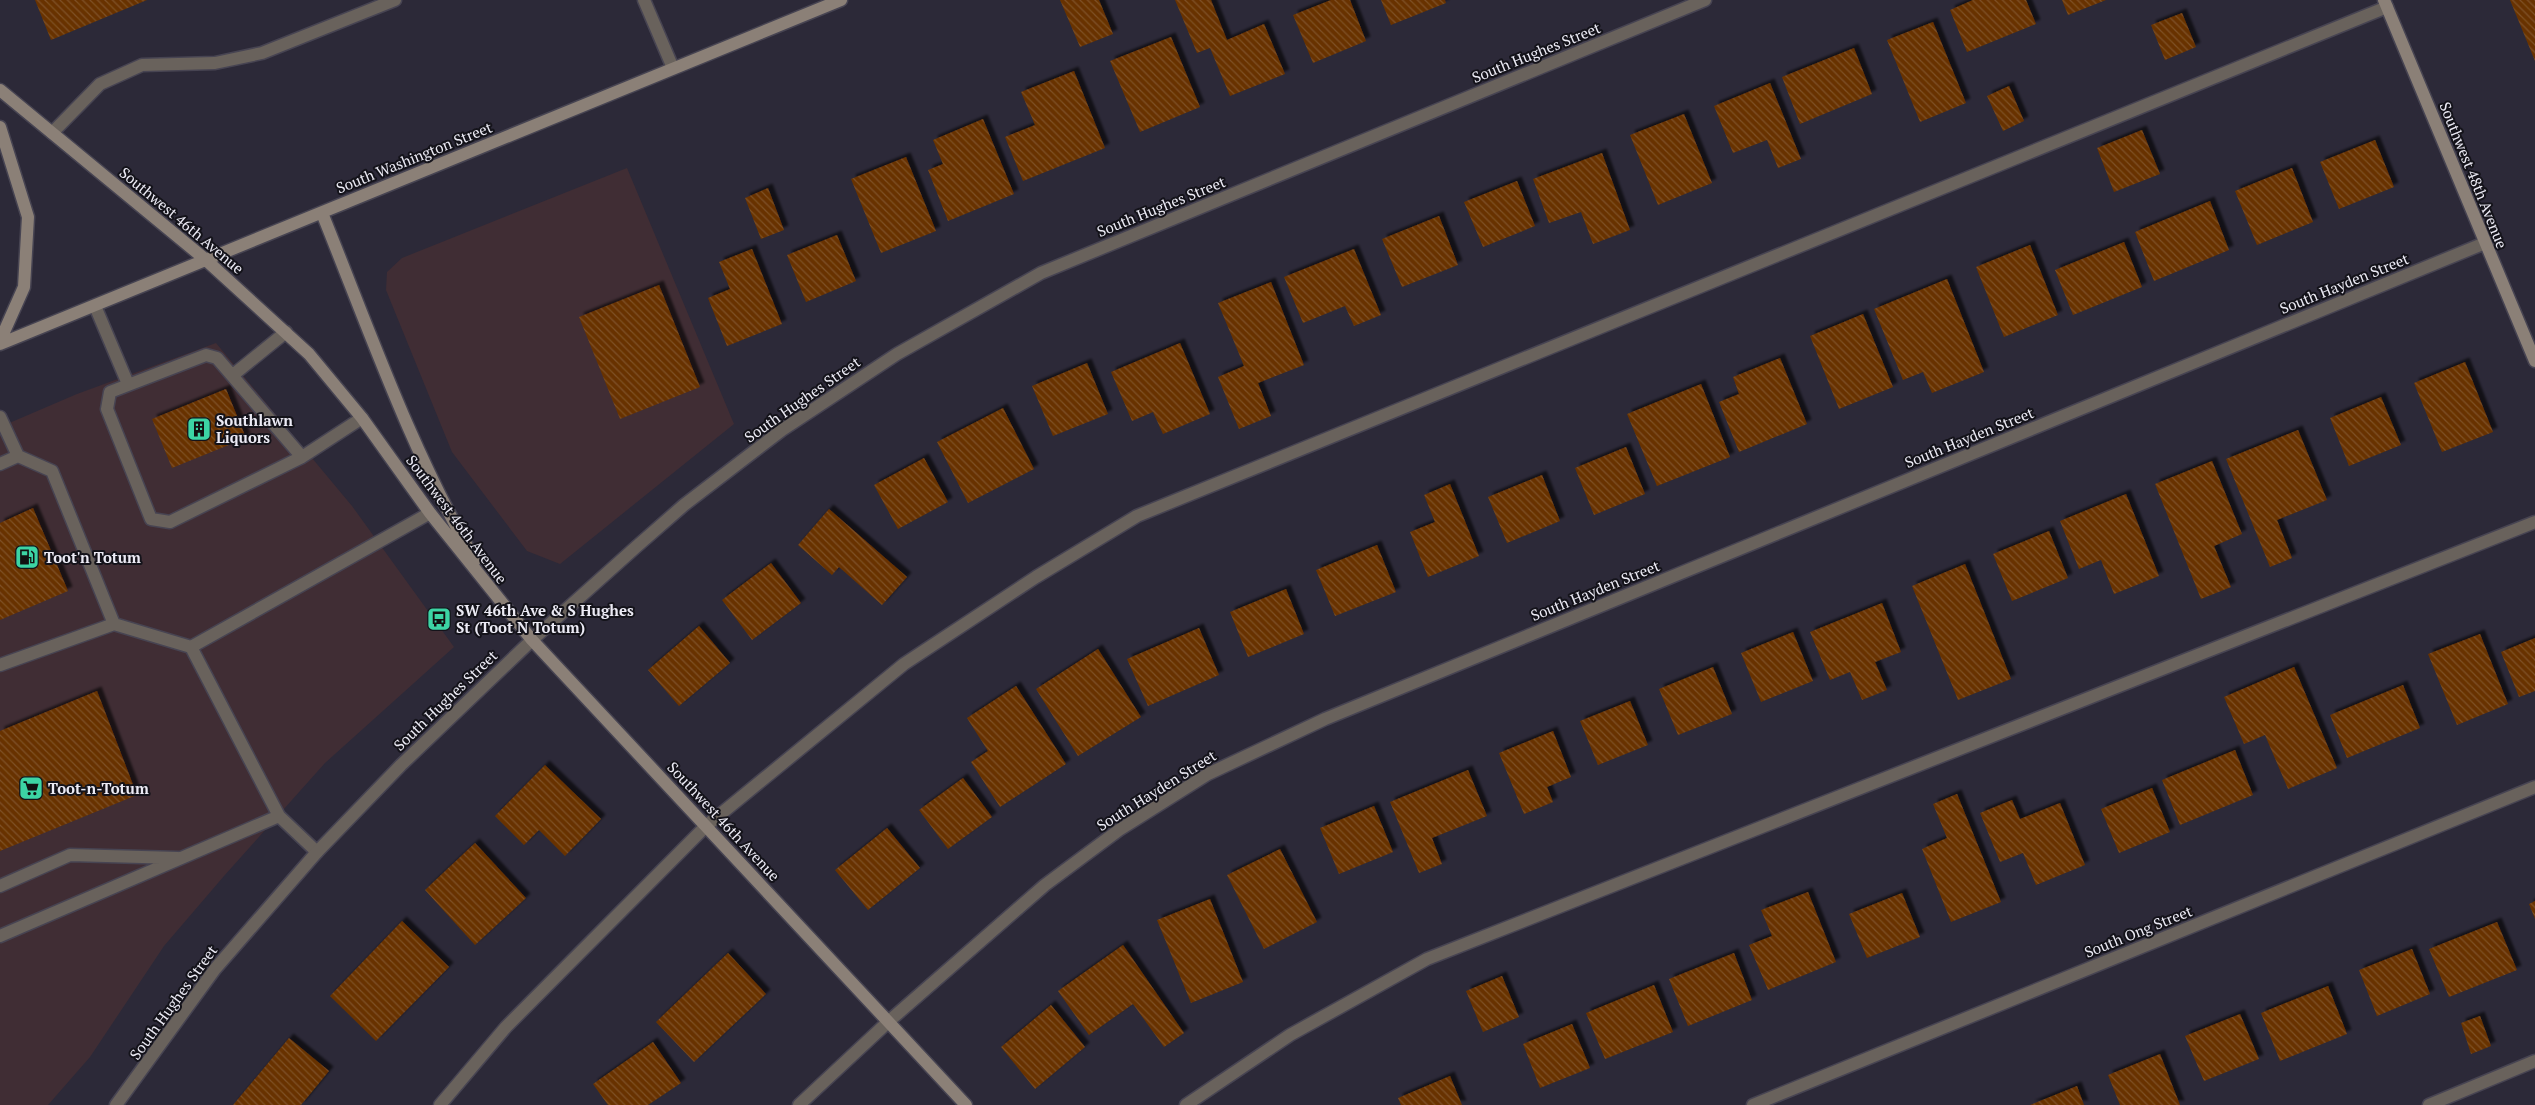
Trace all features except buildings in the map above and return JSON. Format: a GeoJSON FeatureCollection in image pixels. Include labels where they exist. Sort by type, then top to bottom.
{"type":"FeatureCollection","features":[{"type":"Feature","properties":{"kind":"main road","name":"South Washington Street"},"geometry":{"type":"LineString","coordinates":[[0,343],[841,0]]}},
{"type":"Feature","properties":{"kind":"main road","name":"Southwest 48th Avenue"},"geometry":{"type":"LineString","coordinates":[[2386,4],[2484,243],[2535,361]]}},
{"type":"Feature","properties":{"kind":"main road","name":"Southwest 46th Avenue"},"geometry":{"type":"LineString","coordinates":[[0,90],[206,260],[309,354],[362,418],[430,513],[532,640],[966,1105]]}},
{"type":"Feature","properties":{"kind":"main road"},"geometry":{"type":"LineString","coordinates":[[0,128],[28,217],[24,287],[0,343]]}},
{"type":"Feature","properties":{"kind":"main road"},"geometry":{"type":"LineString","coordinates":[[322,213],[424,465],[450,516],[500,600]]}},
{"type":"Feature","properties":{"kind":"street"},"geometry":{"type":"LineString","coordinates":[[52,133],[100,84],[142,65],[216,63],[262,52],[395,0]]}},
{"type":"Feature","properties":{"kind":"street"},"geometry":{"type":"LineString","coordinates":[[644,0],[673,68]]}},
{"type":"Feature","properties":{"kind":"street","name":"South Hughes Street"},"geometry":{"type":"LineString","coordinates":[[116,1105],[215,969],[317,852],[400,765],[532,640],[684,505],[782,430],[896,354],[1041,273],[1705,0]]}},
{"type":"Feature","properties":{"kind":"street"},"geometry":{"type":"LineString","coordinates":[[440,1105],[506,1027],[706,826],[904,664],[1036,577],[1137,516],[2386,4]]}},
{"type":"Feature","properties":{"kind":"street","name":"South Hayden Street"},"geometry":{"type":"LineString","coordinates":[[799,1105],[888,1022],[1045,885],[1119,830],[1208,774],[1325,719],[2484,243]]}},
{"type":"Feature","properties":{"kind":"street"},"geometry":{"type":"LineString","coordinates":[[94,306],[128,384]]}},
{"type":"Feature","properties":{"kind":"street"},"geometry":{"type":"LineString","coordinates":[[233,375],[286,332]]}},
{"type":"Feature","properties":{"kind":"street"},"geometry":{"type":"LineString","coordinates":[[302,457],[217,358],[206,355],[110,392],[107,408],[151,519],[170,522],[302,457],[362,418]]}},
{"type":"Feature","properties":{"kind":"street"},"geometry":{"type":"LineString","coordinates":[[0,417],[18,456],[52,471],[114,624]]}},
{"type":"Feature","properties":{"kind":"street"},"geometry":{"type":"LineString","coordinates":[[0,464],[18,456]]}},
{"type":"Feature","properties":{"kind":"street"},"geometry":{"type":"LineString","coordinates":[[191,647],[430,513]]}},
{"type":"Feature","properties":{"kind":"street"},"geometry":{"type":"LineString","coordinates":[[1186,1105],[1290,1035],[1427,959],[2535,522]]}},
{"type":"Feature","properties":{"kind":"street"},"geometry":{"type":"LineString","coordinates":[[0,665],[114,624],[191,647],[279,816],[317,852]]}},
{"type":"Feature","properties":{"kind":"street","name":"South Ong Street"},"geometry":{"type":"LineString","coordinates":[[1753,1105],[2535,787]]}},
{"type":"Feature","properties":{"kind":"street"},"geometry":{"type":"LineString","coordinates":[[0,936],[183,859],[279,816]]}},
{"type":"Feature","properties":{"kind":"street"},"geometry":{"type":"LineString","coordinates":[[0,886],[70,855],[183,859]]}},
{"type":"Feature","properties":{"kind":"street"},"geometry":{"type":"LineString","coordinates":[[2429,1105],[2535,1061]]}},
{"type":"Feature","properties":{"kind":"shaded area"},"geometry":{"type":"Polygon","coordinates":[[[627,168],[734,424],[560,564],[527,551],[452,452],[386,290],[387,272],[402,258],[627,168]]]}},
{"type":"Feature","properties":{"kind":"shaded area"},"geometry":{"type":"Polygon","coordinates":[[[216,343],[352,506],[454,647],[325,763],[224,876],[164,946],[90,1057],[48,1105],[0,1105],[0,427],[77,394],[216,343]]]}},
{"type":"Feature","properties":{"kind":"place","name":"Southlawn Liquors"},"geometry":{"type":"Point","coordinates":[199,429]}},
{"type":"Feature","properties":{"kind":"place","name":"Toot'n Totum"},"geometry":{"type":"Point","coordinates":[27,557]}},
{"type":"Feature","properties":{"kind":"place","name":"SW 46th Ave & S Hughes St (Toot N Totum)"},"geometry":{"type":"Point","coordinates":[439,619]}},
{"type":"Feature","properties":{"kind":"place","name":"Toot-n-Totum"},"geometry":{"type":"Point","coordinates":[31,788]}}]}
